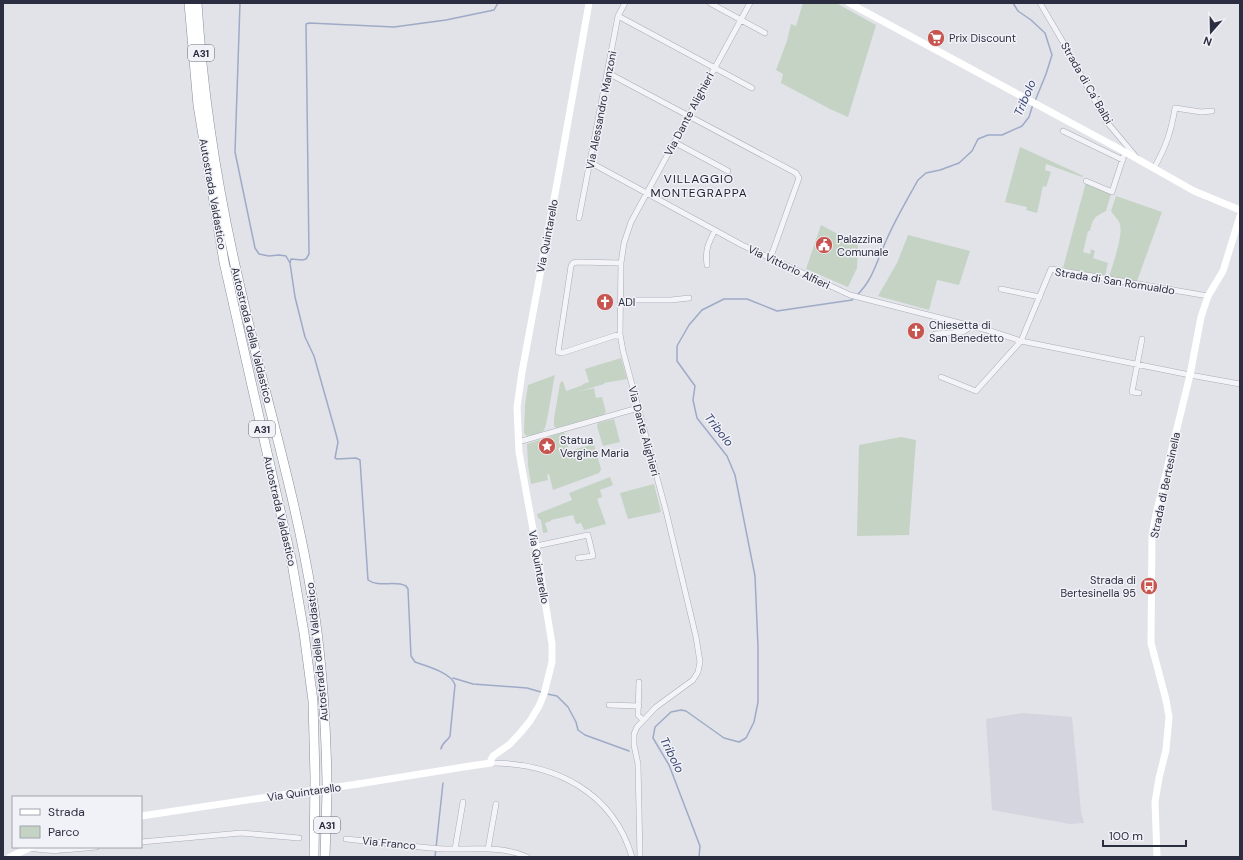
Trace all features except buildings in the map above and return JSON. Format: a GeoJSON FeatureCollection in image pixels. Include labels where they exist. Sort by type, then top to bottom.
{"type":"FeatureCollection","features":[{"type":"Feature","properties":{"kind":"highway","name":"Autostrada Valdastico"},"geometry":{"type":"LineString","coordinates":[[189,3],[198,105],[224,262],[292,563],[304,633],[313,700],[316,784],[314,857]]}},
{"type":"Feature","properties":{"kind":"highway","name":"Autostrada della Valdastico"},"geometry":{"type":"LineString","coordinates":[[197,3],[206,102],[224,214],[243,301],[290,486],[301,536],[312,599],[324,703],[327,788],[326,857]]}},
{"type":"Feature","properties":{"kind":"street","name":"Via Quintarello"},"geometry":{"type":"LineString","coordinates":[[142,816],[491,763],[493,756],[510,744],[521,732],[536,711],[546,690],[552,662],[552,644],[518,442],[518,407],[522,372],[589,3]]}},
{"type":"Feature","properties":{"kind":"street","name":"Via Alessandro Manzoni"},"geometry":{"type":"LineString","coordinates":[[580,218],[618,16],[625,3]]}},
{"type":"Feature","properties":{"kind":"street"},"geometry":{"type":"LineString","coordinates":[[710,3],[765,33]]}},
{"type":"Feature","properties":{"kind":"street","name":"Via Dante Alighieri"},"geometry":{"type":"LineString","coordinates":[[640,857],[638,764],[633,738],[637,727],[656,706],[693,680],[698,672],[700,662],[696,637],[666,511],[620,334],[621,263],[624,243],[631,222],[750,3]]}},
{"type":"Feature","properties":{"kind":"street","name":"Strada di Ca' Balbi"},"geometry":{"type":"LineString","coordinates":[[849,3],[1125,152],[1194,191],[1240,210]]}},
{"type":"Feature","properties":{"kind":"street","name":"Strada di Ca' Balbi"},"geometry":{"type":"LineString","coordinates":[[1040,3],[1106,121],[1139,160]]}},
{"type":"Feature","properties":{"kind":"street"},"geometry":{"type":"LineString","coordinates":[[618,16],[752,88]]}},
{"type":"Feature","properties":{"kind":"street"},"geometry":{"type":"LineString","coordinates":[[608,73],[796,174],[799,178],[770,259]]}},
{"type":"Feature","properties":{"kind":"street"},"geometry":{"type":"LineString","coordinates":[[1154,168],[1165,148],[1172,129],[1175,108],[1201,112],[1212,111]]}},
{"type":"Feature","properties":{"kind":"street"},"geometry":{"type":"LineString","coordinates":[[1063,131],[1123,160]]}},
{"type":"Feature","properties":{"kind":"street"},"geometry":{"type":"LineString","coordinates":[[674,142],[728,172]]}},
{"type":"Feature","properties":{"kind":"street"},"geometry":{"type":"LineString","coordinates":[[1086,181],[1112,192],[1125,152]]}},
{"type":"Feature","properties":{"kind":"street","name":"Via Vittorio Alfieri"},"geometry":{"type":"LineString","coordinates":[[591,161],[595,165],[742,245],[850,295],[991,331],[1021,341],[1240,384]]}},
{"type":"Feature","properties":{"kind":"street","name":"Strada di Bertesinella"},"geometry":{"type":"LineString","coordinates":[[1157,857],[1155,802],[1166,750],[1169,717],[1151,643],[1152,536],[1190,375],[1201,318],[1208,296],[1223,271],[1240,216]]}},
{"type":"Feature","properties":{"kind":"street"},"geometry":{"type":"LineString","coordinates":[[707,265],[705,254],[706,248],[715,230]]}},
{"type":"Feature","properties":{"kind":"street"},"geometry":{"type":"LineString","coordinates":[[620,334],[562,353],[558,352],[571,266],[573,263],[621,263]]}},
{"type":"Feature","properties":{"kind":"street","name":"Strada di San Romualdo"},"geometry":{"type":"LineString","coordinates":[[941,376],[976,391],[1021,341],[1051,269],[1208,296]]}},
{"type":"Feature","properties":{"kind":"street"},"geometry":{"type":"LineString","coordinates":[[1001,289],[1040,297]]}},
{"type":"Feature","properties":{"kind":"street"},"geometry":{"type":"LineString","coordinates":[[620,300],[671,300],[689,298]]}},
{"type":"Feature","properties":{"kind":"street"},"geometry":{"type":"LineString","coordinates":[[935,334],[963,332],[972,326]]}},
{"type":"Feature","properties":{"kind":"street"},"geometry":{"type":"LineString","coordinates":[[1139,394],[1132,392],[1142,339]]}},
{"type":"Feature","properties":{"kind":"street"},"geometry":{"type":"LineString","coordinates":[[518,442],[638,408]]}},
{"type":"Feature","properties":{"kind":"street"},"geometry":{"type":"LineString","coordinates":[[536,546],[588,535],[593,556],[578,558]]}},
{"type":"Feature","properties":{"kind":"street"},"geometry":{"type":"LineString","coordinates":[[639,682],[638,715],[643,720]]}},
{"type":"Feature","properties":{"kind":"street"},"geometry":{"type":"LineString","coordinates":[[610,705],[638,706]]}},
{"type":"Feature","properties":{"kind":"street"},"geometry":{"type":"LineString","coordinates":[[491,763],[531,766],[574,782],[595,798],[617,822],[632,857]]}},
{"type":"Feature","properties":{"kind":"street"},"geometry":{"type":"LineString","coordinates":[[455,848],[463,802]]}},
{"type":"Feature","properties":{"kind":"street"},"geometry":{"type":"LineString","coordinates":[[488,849],[496,804]]}},
{"type":"Feature","properties":{"kind":"street"},"geometry":{"type":"LineString","coordinates":[[142,842],[242,833],[299,838]]}},
{"type":"Feature","properties":{"kind":"street","name":"Via Franco"},"geometry":{"type":"LineString","coordinates":[[346,839],[436,848],[510,851],[527,857]]}},
{"type":"Feature","properties":{"kind":"street"},"geometry":{"type":"LineString","coordinates":[[10,857],[29,848]]}},
{"type":"Feature","properties":{"kind":"street"},"geometry":{"type":"LineString","coordinates":[[34,848],[42,851],[86,848]]}},
{"type":"Feature","properties":{"kind":"shaded area"},"geometry":{"type":"Polygon","coordinates":[[[1023,713],[1072,717],[1081,812],[1084,823],[1070,824],[992,810],[986,719],[1023,713]]]}},
{"type":"Feature","properties":{"kind":"green space"},"geometry":{"type":"Polygon","coordinates":[[[803,3],[836,3],[876,25],[848,117],[781,83],[783,74],[776,70],[787,41],[791,24],[796,26],[803,3]]]}},
{"type":"Feature","properties":{"kind":"green space"},"geometry":{"type":"Polygon","coordinates":[[[1020,147],[1083,176],[1082,177],[1046,164],[1045,170],[1051,172],[1046,187],[1043,186],[1037,213],[1026,210],[1027,207],[1005,202],[1020,147]]]}},
{"type":"Feature","properties":{"kind":"green space"},"geometry":{"type":"Polygon","coordinates":[[[1086,182],[1111,194],[1106,211],[1095,218],[1090,231],[1088,231],[1083,252],[1090,254],[1091,249],[1095,251],[1093,258],[1108,263],[1105,276],[1063,268],[1086,182]]]}},
{"type":"Feature","properties":{"kind":"green space"},"geometry":{"type":"Polygon","coordinates":[[[1116,196],[1162,212],[1137,281],[1109,277],[1117,250],[1121,229],[1120,224],[1111,211],[1116,196]]]}},
{"type":"Feature","properties":{"kind":"green space"},"geometry":{"type":"Polygon","coordinates":[[[821,225],[858,245],[857,268],[848,287],[806,269],[821,225]]]}},
{"type":"Feature","properties":{"kind":"green space"},"geometry":{"type":"Polygon","coordinates":[[[908,235],[970,251],[959,285],[937,280],[929,310],[878,296],[897,263],[908,235]]]}},
{"type":"Feature","properties":{"kind":"green space"},"geometry":{"type":"Polygon","coordinates":[[[621,358],[627,379],[604,383],[577,392],[594,388],[596,398],[602,397],[606,412],[603,415],[556,428],[554,426],[554,419],[560,383],[563,381],[566,391],[583,385],[589,382],[585,369],[621,358]]]}},
{"type":"Feature","properties":{"kind":"green space"},"geometry":{"type":"Polygon","coordinates":[[[555,375],[544,430],[527,436],[524,433],[525,405],[528,385],[555,375]]]}},
{"type":"Feature","properties":{"kind":"green space"},"geometry":{"type":"Polygon","coordinates":[[[614,419],[620,442],[603,446],[597,426],[598,423],[614,419]]]}},
{"type":"Feature","properties":{"kind":"green space"},"geometry":{"type":"Polygon","coordinates":[[[564,432],[569,451],[594,444],[601,469],[599,473],[553,490],[549,474],[547,475],[548,480],[531,484],[527,444],[564,432]]]}},
{"type":"Feature","properties":{"kind":"green space"},"geometry":{"type":"Polygon","coordinates":[[[901,437],[916,440],[909,535],[857,536],[859,445],[901,437]]]}},
{"type":"Feature","properties":{"kind":"green space"},"geometry":{"type":"Polygon","coordinates":[[[610,477],[613,485],[600,490],[602,497],[597,499],[606,524],[584,530],[581,523],[576,524],[573,515],[551,520],[545,523],[548,532],[543,533],[541,520],[538,518],[537,514],[572,500],[569,493],[610,477]]]}},
{"type":"Feature","properties":{"kind":"green space"},"geometry":{"type":"Polygon","coordinates":[[[654,484],[661,512],[628,519],[620,493],[654,484]]]}},
{"type":"Feature","properties":{"kind":"waterway"},"geometry":{"type":"LineString","coordinates":[[240,3],[235,152],[255,248],[259,254],[269,256],[286,256],[290,263],[295,297],[305,337],[314,356],[338,442],[335,458],[356,458],[360,460],[368,580],[382,584],[402,584],[406,586],[408,589],[411,656],[415,662],[432,668],[449,677],[455,685],[450,736],[441,749]]}},
{"type":"Feature","properties":{"kind":"waterway"},"geometry":{"type":"LineString","coordinates":[[290,263],[291,259],[306,259],[309,254],[306,24],[394,27],[446,20],[494,10],[498,3]]}},
{"type":"Feature","properties":{"kind":"waterway","name":"Tribolo"},"geometry":{"type":"LineString","coordinates":[[1013,3],[1018,11],[1031,20],[1045,33],[1052,55],[1035,101]]}},
{"type":"Feature","properties":{"kind":"waterway","name":"Tribolo"},"geometry":{"type":"LineString","coordinates":[[857,295],[871,276],[893,225],[918,180],[926,173],[959,163],[972,151],[978,139],[988,135],[1002,135],[1022,126],[1029,117],[1033,104]]}},
{"type":"Feature","properties":{"kind":"waterway","name":"Tribolo"},"geometry":{"type":"LineString","coordinates":[[699,857],[700,846],[669,765],[653,738],[655,727],[671,712],[681,710],[686,711],[724,738],[739,742],[746,738],[754,722],[758,702],[758,647],[755,576],[735,475],[727,456],[697,418],[693,400],[695,386],[677,361],[677,346],[689,325],[702,310],[724,299],[747,299],[777,311],[852,300],[854,298]]}},
{"type":"Feature","properties":{"kind":"waterway"},"geometry":{"type":"LineString","coordinates":[[453,678],[473,684],[527,688],[541,692]]}},
{"type":"Feature","properties":{"kind":"waterway"},"geometry":{"type":"LineString","coordinates":[[547,694],[557,696],[568,707],[576,722],[578,730],[585,735],[629,751]]}},
{"type":"Feature","properties":{"kind":"waterway"},"geometry":{"type":"LineString","coordinates":[[435,857],[443,783]]}},
{"type":"Feature","properties":{"kind":"place","name":"Prix Discount"},"geometry":{"type":"Point","coordinates":[936,38]}},
{"type":"Feature","properties":{"kind":"place","name":"Palazzina Comunale"},"geometry":{"type":"Point","coordinates":[824,245]}},
{"type":"Feature","properties":{"kind":"place","name":"ADI"},"geometry":{"type":"Point","coordinates":[605,302]}},
{"type":"Feature","properties":{"kind":"place","name":"Chiesetta di San Benedetto"},"geometry":{"type":"Point","coordinates":[916,331]}},
{"type":"Feature","properties":{"kind":"place","name":"Statua Vergine Maria"},"geometry":{"type":"Point","coordinates":[547,446]}},
{"type":"Feature","properties":{"kind":"place","name":"Strada di Bertesinella 95"},"geometry":{"type":"Point","coordinates":[1149,586]}},
{"type":"Feature","properties":{"kind":"district","name":"VILLAGGIO MONTEGRAPPA"},"geometry":{"type":"Point","coordinates":[699,186]}}]}
